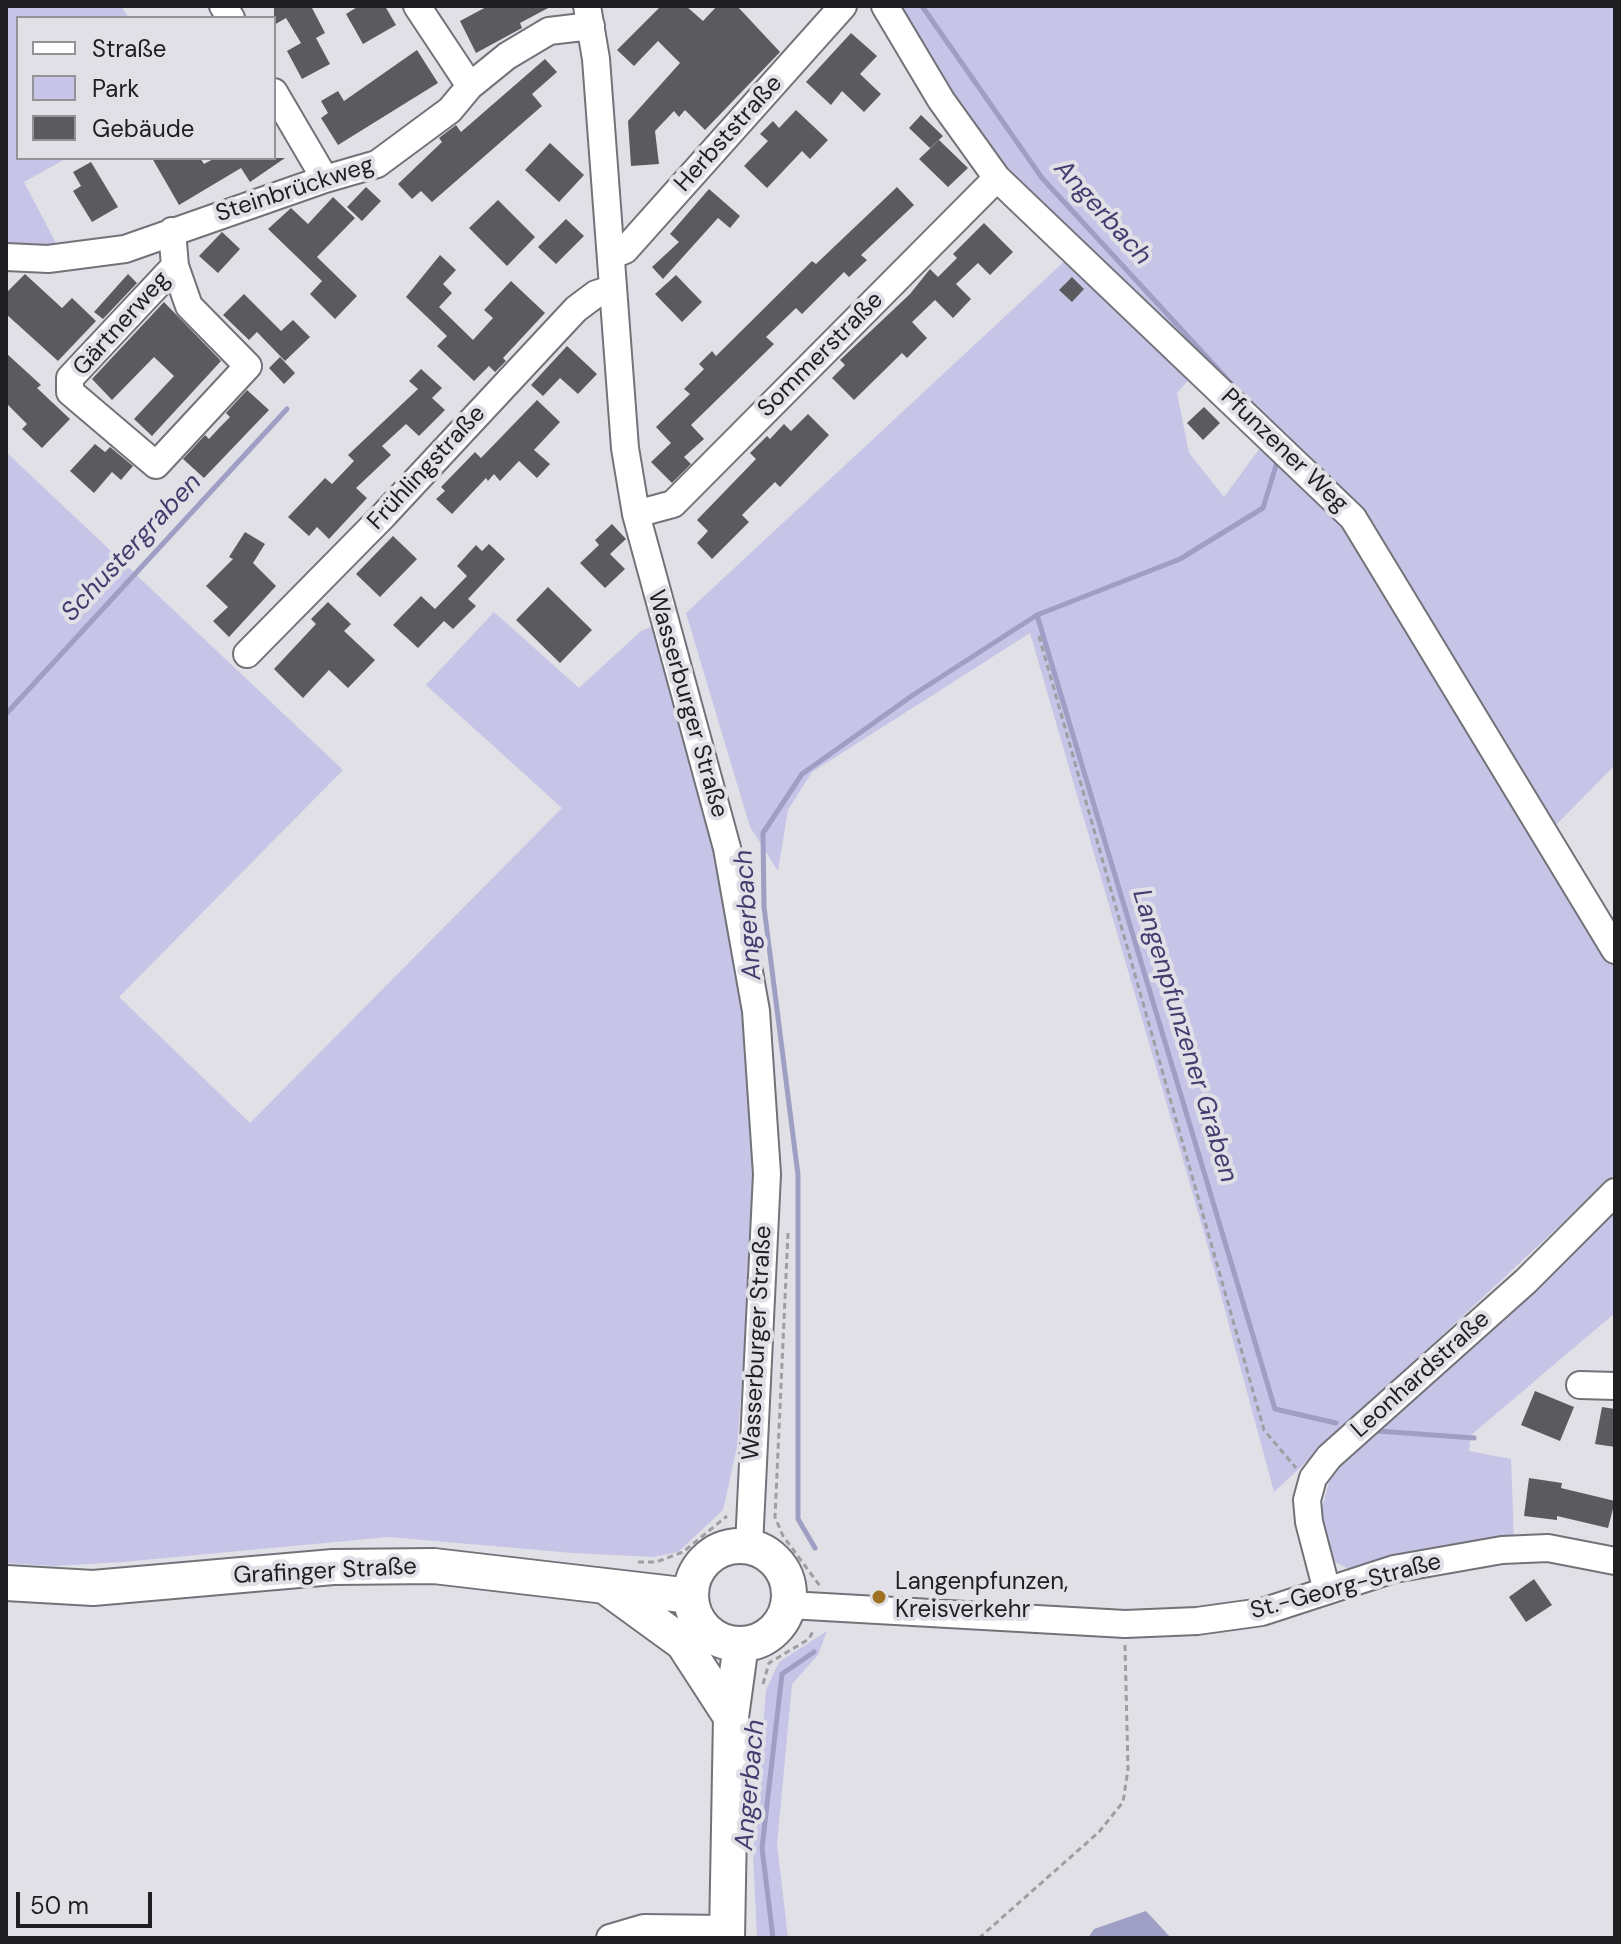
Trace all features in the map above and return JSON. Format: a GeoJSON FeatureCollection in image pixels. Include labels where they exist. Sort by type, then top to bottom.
{"type":"FeatureCollection","features":[{"type":"Feature","properties":{"kind":"main road"},"geometry":{"type":"LineString","coordinates":[[749,1531],[777,1561],[789,1589],[805,1606],[772,1633],[741,1644],[712,1635],[701,1625],[691,1596],[698,1568],[708,1557],[749,1531]]}},
{"type":"Feature","properties":{"kind":"main road","name":"Grafinger Straße"},"geometry":{"type":"LineString","coordinates":[[6,1583],[93,1588],[333,1567],[434,1566],[615,1574],[691,1596]]}},
{"type":"Feature","properties":{"kind":"main road"},"geometry":{"type":"LineString","coordinates":[[615,1574],[683,1643],[731,1717]]}},
{"type":"Feature","properties":{"kind":"main road"},"geometry":{"type":"LineString","coordinates":[[727,1934],[731,1717],[741,1644]]}},
{"type":"Feature","properties":{"kind":"street"},"geometry":{"type":"LineString","coordinates":[[417,6],[470,86]]}},
{"type":"Feature","properties":{"kind":"street","name":"Herbststraße"},"geometry":{"type":"LineString","coordinates":[[611,256],[625,250],[843,6]]}},
{"type":"Feature","properties":{"kind":"street","name":"Pfunzener Weg"},"geometry":{"type":"LineString","coordinates":[[885,6],[941,100],[997,178],[1353,518],[1615,950]]}},
{"type":"Feature","properties":{"kind":"street","name":"Steinbrückweg"},"geometry":{"type":"LineString","coordinates":[[6,257],[48,259],[125,249],[385,161],[450,110],[470,86],[507,56],[549,31],[589,16]]}},
{"type":"Feature","properties":{"kind":"street","name":"Wasserburger Straße"},"geometry":{"type":"LineString","coordinates":[[589,16],[625,448],[636,514],[727,848],[756,1011],[767,1174],[749,1531]]}},
{"type":"Feature","properties":{"kind":"street"},"geometry":{"type":"LineString","coordinates":[[276,95],[325,179]]}},
{"type":"Feature","properties":{"kind":"street","name":"Sommerstraße"},"geometry":{"type":"LineString","coordinates":[[636,514],[673,504],[997,178]]}},
{"type":"Feature","properties":{"kind":"street","name":"Gärtnerweg"},"geometry":{"type":"LineString","coordinates":[[172,231],[175,266],[189,306],[248,366],[156,465],[70,392],[70,378],[175,266]]}},
{"type":"Feature","properties":{"kind":"street","name":"Frühlingstraße"},"geometry":{"type":"LineString","coordinates":[[247,654],[383,516],[576,309],[596,294],[612,289]]}},
{"type":"Feature","properties":{"kind":"street","name":"Leonhardstraße"},"geometry":{"type":"LineString","coordinates":[[1313,1478],[1329,1457],[1526,1281],[1615,1192]]}},
{"type":"Feature","properties":{"kind":"street"},"geometry":{"type":"LineString","coordinates":[[1580,1385],[1615,1386]]}},
{"type":"Feature","properties":{"kind":"street"},"geometry":{"type":"LineString","coordinates":[[1313,1478],[1307,1500],[1309,1522],[1327,1591]]}},
{"type":"Feature","properties":{"kind":"street","name":"St.-Georg-Straße"},"geometry":{"type":"LineString","coordinates":[[805,1606],[1125,1624],[1197,1621],[1262,1612],[1394,1569],[1502,1550],[1548,1548],[1615,1561]]}},
{"type":"Feature","properties":{"kind":"street"},"geometry":{"type":"LineString","coordinates":[[610,1938],[644,1928],[727,1934]]}},
{"type":"Feature","properties":{"kind":"path"},"geometry":{"type":"LineString","coordinates":[[1039,636],[1264,1430],[1290,1464],[1313,1478]]}},
{"type":"Feature","properties":{"kind":"path"},"geometry":{"type":"LineString","coordinates":[[615,1574],[683,1552],[724,1516],[749,1531],[775,1517],[783,1536],[819,1581],[805,1606],[809,1639],[769,1663],[760,1693]]}},
{"type":"Feature","properties":{"kind":"path"},"geometry":{"type":"LineString","coordinates":[[979,1938],[1099,1832],[1123,1802],[1128,1769],[1125,1624]]}},
{"type":"Feature","properties":{"kind":"green space"},"geometry":{"type":"Polygon","coordinates":[[[6,6],[121,6],[128,16],[16,16],[16,160],[63,160],[24,182],[57,245],[6,245],[6,6]]]}},
{"type":"Feature","properties":{"kind":"green space"},"geometry":{"type":"Polygon","coordinates":[[[896,6],[1615,6],[1615,765],[1550,831],[1375,547],[1004,172],[952,102],[896,6]]]}},
{"type":"Feature","properties":{"kind":"green space"},"geometry":{"type":"Polygon","coordinates":[[[1069,257],[1192,376],[1177,393],[1189,453],[1224,497],[1260,448],[1324,496],[1346,521],[1615,961],[1615,1174],[1274,1492],[1205,1236],[1030,633],[812,772],[788,810],[778,871],[750,827],[686,613],[1069,257]]]}},
{"type":"Feature","properties":{"kind":"green space"},"geometry":{"type":"Polygon","coordinates":[[[6,452],[343,770],[119,997],[250,1123],[562,808],[426,685],[494,612],[579,688],[641,631],[656,625],[698,775],[733,927],[748,1042],[754,1223],[737,1447],[723,1510],[678,1552],[653,1557],[573,1553],[389,1537],[122,1562],[55,1566],[6,1563],[6,452]]]}},
{"type":"Feature","properties":{"kind":"green space"},"geometry":{"type":"Polygon","coordinates":[[[1615,1205],[1615,1313],[1471,1435],[1469,1451],[1511,1459],[1514,1542],[1351,1570],[1333,1561],[1319,1519],[1330,1478],[1353,1447],[1615,1205]]]}},
{"type":"Feature","properties":{"kind":"green space"},"geometry":{"type":"Polygon","coordinates":[[[827,1631],[818,1655],[792,1684],[777,1844],[788,1938],[757,1938],[753,1852],[766,1690],[779,1662],[827,1631]]]}},
{"type":"Feature","properties":{"kind":"shaded area"},"geometry":{"type":"Polygon","coordinates":[[[1146,1911],[1171,1938],[1088,1938],[1094,1929],[1146,1911]]]}},
{"type":"Feature","properties":{"kind":"building"},"geometry":{"type":"Polygon","coordinates":[[[274,6],[311,6],[325,33],[316,38],[330,64],[302,79],[287,51],[301,43],[286,18],[276,24],[274,6]]]}},
{"type":"Feature","properties":{"kind":"building"},"geometry":{"type":"Polygon","coordinates":[[[359,6],[385,6],[396,25],[363,44],[346,14],[359,6]]]}},
{"type":"Feature","properties":{"kind":"building"},"geometry":{"type":"Polygon","coordinates":[[[488,6],[552,6],[520,23],[522,28],[476,53],[460,21],[488,6]]]}},
{"type":"Feature","properties":{"kind":"building"},"geometry":{"type":"Polygon","coordinates":[[[661,6],[686,6],[703,21],[717,6],[737,6],[780,52],[705,130],[685,110],[679,117],[674,111],[655,131],[659,164],[631,166],[628,121],[680,63],[658,41],[634,66],[617,50],[661,6]]]}},
{"type":"Feature","properties":{"kind":"building"},"geometry":{"type":"Polygon","coordinates":[[[851,33],[877,56],[860,74],[881,94],[864,112],[842,91],[831,105],[806,82],[851,33]]]}},
{"type":"Feature","properties":{"kind":"building"},"geometry":{"type":"Polygon","coordinates":[[[417,50],[438,83],[338,145],[321,118],[328,113],[321,101],[338,91],[344,101],[417,50]]]}},
{"type":"Feature","properties":{"kind":"building"},"geometry":{"type":"Polygon","coordinates":[[[545,59],[557,72],[532,94],[542,106],[432,202],[421,191],[412,199],[398,184],[442,142],[439,138],[456,125],[461,132],[545,59]]]}},
{"type":"Feature","properties":{"kind":"building"},"geometry":{"type":"Polygon","coordinates":[[[796,110],[828,140],[810,159],[802,151],[767,188],[744,166],[768,141],[760,134],[773,121],[779,128],[796,110]]]}},
{"type":"Feature","properties":{"kind":"building"},"geometry":{"type":"Polygon","coordinates":[[[921,115],[943,136],[930,148],[909,128],[921,115]]]}},
{"type":"Feature","properties":{"kind":"building"},"geometry":{"type":"Polygon","coordinates":[[[939,140],[968,168],[948,187],[919,159],[939,140]]]}},
{"type":"Feature","properties":{"kind":"building"},"geometry":{"type":"Polygon","coordinates":[[[550,143],[584,175],[559,202],[525,170],[550,143]]]}},
{"type":"Feature","properties":{"kind":"building"},"geometry":{"type":"Polygon","coordinates":[[[285,158],[250,182],[241,168],[179,205],[153,160],[201,160],[204,164],[211,160],[285,158]]]}},
{"type":"Feature","properties":{"kind":"building"},"geometry":{"type":"Polygon","coordinates":[[[91,162],[118,207],[92,222],[73,191],[81,186],[73,172],[91,162]]]}},
{"type":"Feature","properties":{"kind":"building"},"geometry":{"type":"Polygon","coordinates":[[[366,187],[381,201],[362,221],[347,207],[366,187]]]}},
{"type":"Feature","properties":{"kind":"building"},"geometry":{"type":"Polygon","coordinates":[[[897,187],[914,205],[861,255],[867,260],[849,277],[844,272],[802,314],[796,308],[766,337],[774,344],[691,425],[704,439],[684,457],[691,464],[672,483],[651,462],[671,443],[656,427],[690,394],[684,389],[704,369],[699,364],[712,351],[716,356],[812,261],[816,264],[897,187]]]}},
{"type":"Feature","properties":{"kind":"building"},"geometry":{"type":"Polygon","coordinates":[[[709,189],[740,216],[730,228],[718,218],[663,279],[652,267],[679,242],[670,234],[709,189]]]}},
{"type":"Feature","properties":{"kind":"building"},"geometry":{"type":"Polygon","coordinates":[[[333,197],[355,218],[317,257],[357,296],[335,319],[310,294],[322,281],[268,229],[291,208],[308,224],[333,197]]]}},
{"type":"Feature","properties":{"kind":"building"},"geometry":{"type":"Polygon","coordinates":[[[498,200],[535,237],[507,266],[469,228],[498,200]]]}},
{"type":"Feature","properties":{"kind":"building"},"geometry":{"type":"Polygon","coordinates":[[[566,219],[584,236],[556,264],[538,247],[566,219]]]}},
{"type":"Feature","properties":{"kind":"building"},"geometry":{"type":"Polygon","coordinates":[[[984,223],[1013,252],[990,275],[978,263],[956,284],[971,299],[953,318],[935,300],[912,322],[927,338],[907,358],[902,353],[854,400],[832,378],[845,365],[840,360],[910,294],[930,269],[938,277],[957,258],[953,254],[984,223]]]}},
{"type":"Feature","properties":{"kind":"building"},"geometry":{"type":"Polygon","coordinates":[[[222,232],[240,249],[218,273],[199,256],[222,232]]]}},
{"type":"Feature","properties":{"kind":"building"},"geometry":{"type":"Polygon","coordinates":[[[440,255],[456,270],[443,284],[452,293],[439,307],[473,340],[493,318],[484,310],[511,281],[545,313],[503,358],[506,361],[495,372],[489,366],[474,381],[437,346],[447,336],[406,297],[440,255]]]}},
{"type":"Feature","properties":{"kind":"building"},"geometry":{"type":"Polygon","coordinates":[[[25,274],[62,308],[72,298],[96,321],[58,361],[6,314],[6,293],[25,274]]]}},
{"type":"Feature","properties":{"kind":"building"},"geometry":{"type":"Polygon","coordinates":[[[128,274],[137,283],[103,319],[94,312],[128,274]]]}},
{"type":"Feature","properties":{"kind":"building"},"geometry":{"type":"Polygon","coordinates":[[[676,275],[702,302],[682,322],[655,294],[676,275]]]}},
{"type":"Feature","properties":{"kind":"building"},"geometry":{"type":"Polygon","coordinates":[[[1072,277],[1084,289],[1072,302],[1059,290],[1072,277]]]}},
{"type":"Feature","properties":{"kind":"building"},"geometry":{"type":"Polygon","coordinates":[[[244,294],[281,331],[293,320],[310,337],[285,361],[257,332],[249,340],[223,315],[244,294]]]}},
{"type":"Feature","properties":{"kind":"building"},"geometry":{"type":"Polygon","coordinates":[[[164,302],[221,361],[152,436],[134,419],[174,376],[154,357],[112,400],[92,379],[164,302]]]}},
{"type":"Feature","properties":{"kind":"building"},"geometry":{"type":"Polygon","coordinates":[[[567,346],[597,374],[578,394],[560,378],[543,396],[531,385],[567,346]]]}},
{"type":"Feature","properties":{"kind":"building"},"geometry":{"type":"Polygon","coordinates":[[[6,353],[41,385],[37,388],[70,419],[42,448],[22,429],[27,424],[6,403],[6,353]]]}},
{"type":"Feature","properties":{"kind":"building"},"geometry":{"type":"Polygon","coordinates":[[[280,357],[295,373],[284,384],[269,368],[280,357]]]}},
{"type":"Feature","properties":{"kind":"building"},"geometry":{"type":"Polygon","coordinates":[[[421,369],[442,388],[432,398],[445,410],[419,436],[406,424],[382,446],[391,455],[356,488],[367,498],[329,539],[317,527],[309,536],[288,517],[325,478],[332,484],[354,461],[348,455],[418,389],[409,381],[421,369]]]}},
{"type":"Feature","properties":{"kind":"building"},"geometry":{"type":"Polygon","coordinates":[[[247,390],[269,410],[204,478],[183,459],[205,435],[209,439],[230,417],[226,413],[247,390]]]}},
{"type":"Feature","properties":{"kind":"building"},"geometry":{"type":"Polygon","coordinates":[[[537,400],[560,422],[534,450],[550,464],[537,478],[519,461],[500,481],[494,474],[488,481],[486,478],[452,514],[436,499],[445,491],[441,487],[475,452],[481,458],[537,400]]]}},
{"type":"Feature","properties":{"kind":"building"},"geometry":{"type":"Polygon","coordinates":[[[1204,407],[1220,423],[1203,440],[1187,423],[1204,407]]]}},
{"type":"Feature","properties":{"kind":"building"},"geometry":{"type":"Polygon","coordinates":[[[808,414],[829,435],[780,487],[775,482],[742,515],[749,522],[712,559],[697,543],[708,531],[697,520],[756,459],[750,453],[767,436],[770,439],[784,424],[791,431],[808,414]]]}},
{"type":"Feature","properties":{"kind":"building"},"geometry":{"type":"Polygon","coordinates":[[[95,444],[105,452],[110,447],[133,466],[121,480],[112,472],[94,493],[70,471],[95,444]]]}},
{"type":"Feature","properties":{"kind":"building"},"geometry":{"type":"Polygon","coordinates":[[[612,524],[626,539],[610,554],[625,569],[605,588],[580,563],[599,545],[595,540],[612,524]]]}},
{"type":"Feature","properties":{"kind":"building"},"geometry":{"type":"Polygon","coordinates":[[[245,532],[265,544],[253,563],[276,586],[229,637],[213,621],[228,607],[206,586],[233,559],[229,557],[245,532]]]}},
{"type":"Feature","properties":{"kind":"building"},"geometry":{"type":"Polygon","coordinates":[[[393,536],[417,559],[380,597],[356,574],[393,536]]]}},
{"type":"Feature","properties":{"kind":"building"},"geometry":{"type":"Polygon","coordinates":[[[489,544],[505,559],[468,599],[476,606],[453,629],[444,621],[418,648],[393,625],[421,596],[435,609],[467,576],[457,566],[476,545],[482,551],[489,544]]]}},
{"type":"Feature","properties":{"kind":"building"},"geometry":{"type":"Polygon","coordinates":[[[548,587],[592,630],[560,663],[516,620],[548,587]]]}},
{"type":"Feature","properties":{"kind":"building"},"geometry":{"type":"Polygon","coordinates":[[[328,602],[351,624],[344,631],[375,660],[348,688],[329,670],[303,698],[274,669],[316,624],[311,619],[328,602]]]}},
{"type":"Feature","properties":{"kind":"building"},"geometry":{"type":"Polygon","coordinates":[[[1535,1391],[1574,1407],[1560,1441],[1521,1425],[1535,1391]]]}},
{"type":"Feature","properties":{"kind":"building"},"geometry":{"type":"Polygon","coordinates":[[[1602,1407],[1615,1409],[1615,1447],[1595,1444],[1602,1407]]]}},
{"type":"Feature","properties":{"kind":"building"},"geometry":{"type":"Polygon","coordinates":[[[1529,1478],[1562,1483],[1561,1488],[1615,1501],[1608,1528],[1557,1516],[1557,1520],[1524,1516],[1529,1478]]]}},
{"type":"Feature","properties":{"kind":"building"},"geometry":{"type":"Polygon","coordinates":[[[1534,1579],[1552,1605],[1526,1622],[1509,1597],[1534,1579]]]}},
{"type":"Feature","properties":{"kind":"waterway","name":"Angerbach"},"geometry":{"type":"LineString","coordinates":[[922,6],[1042,178],[1238,391]]}},
{"type":"Feature","properties":{"kind":"waterway","name":"Schustergraben"},"geometry":{"type":"LineString","coordinates":[[6,714],[287,409]]}},
{"type":"Feature","properties":{"kind":"waterway","name":"Angerbach"},"geometry":{"type":"LineString","coordinates":[[815,1548],[798,1519],[798,1175],[764,907],[763,833],[802,774],[913,695],[1037,615],[1180,559],[1263,508],[1278,459]]}},
{"type":"Feature","properties":{"kind":"waterway","name":"Langenpfunzener Graben"},"geometry":{"type":"LineString","coordinates":[[1037,615],[1275,1409],[1336,1423]]}},
{"type":"Feature","properties":{"kind":"waterway"},"geometry":{"type":"LineString","coordinates":[[1378,1431],[1474,1438]]}},
{"type":"Feature","properties":{"kind":"waterway","name":"Angerbach"},"geometry":{"type":"LineString","coordinates":[[773,1938],[762,1848],[782,1674],[814,1652]]}},
{"type":"Feature","properties":{"kind":"place","name":"Langenpfunzen, Kreisverkehr"},"geometry":{"type":"Point","coordinates":[879,1597]}}]}
